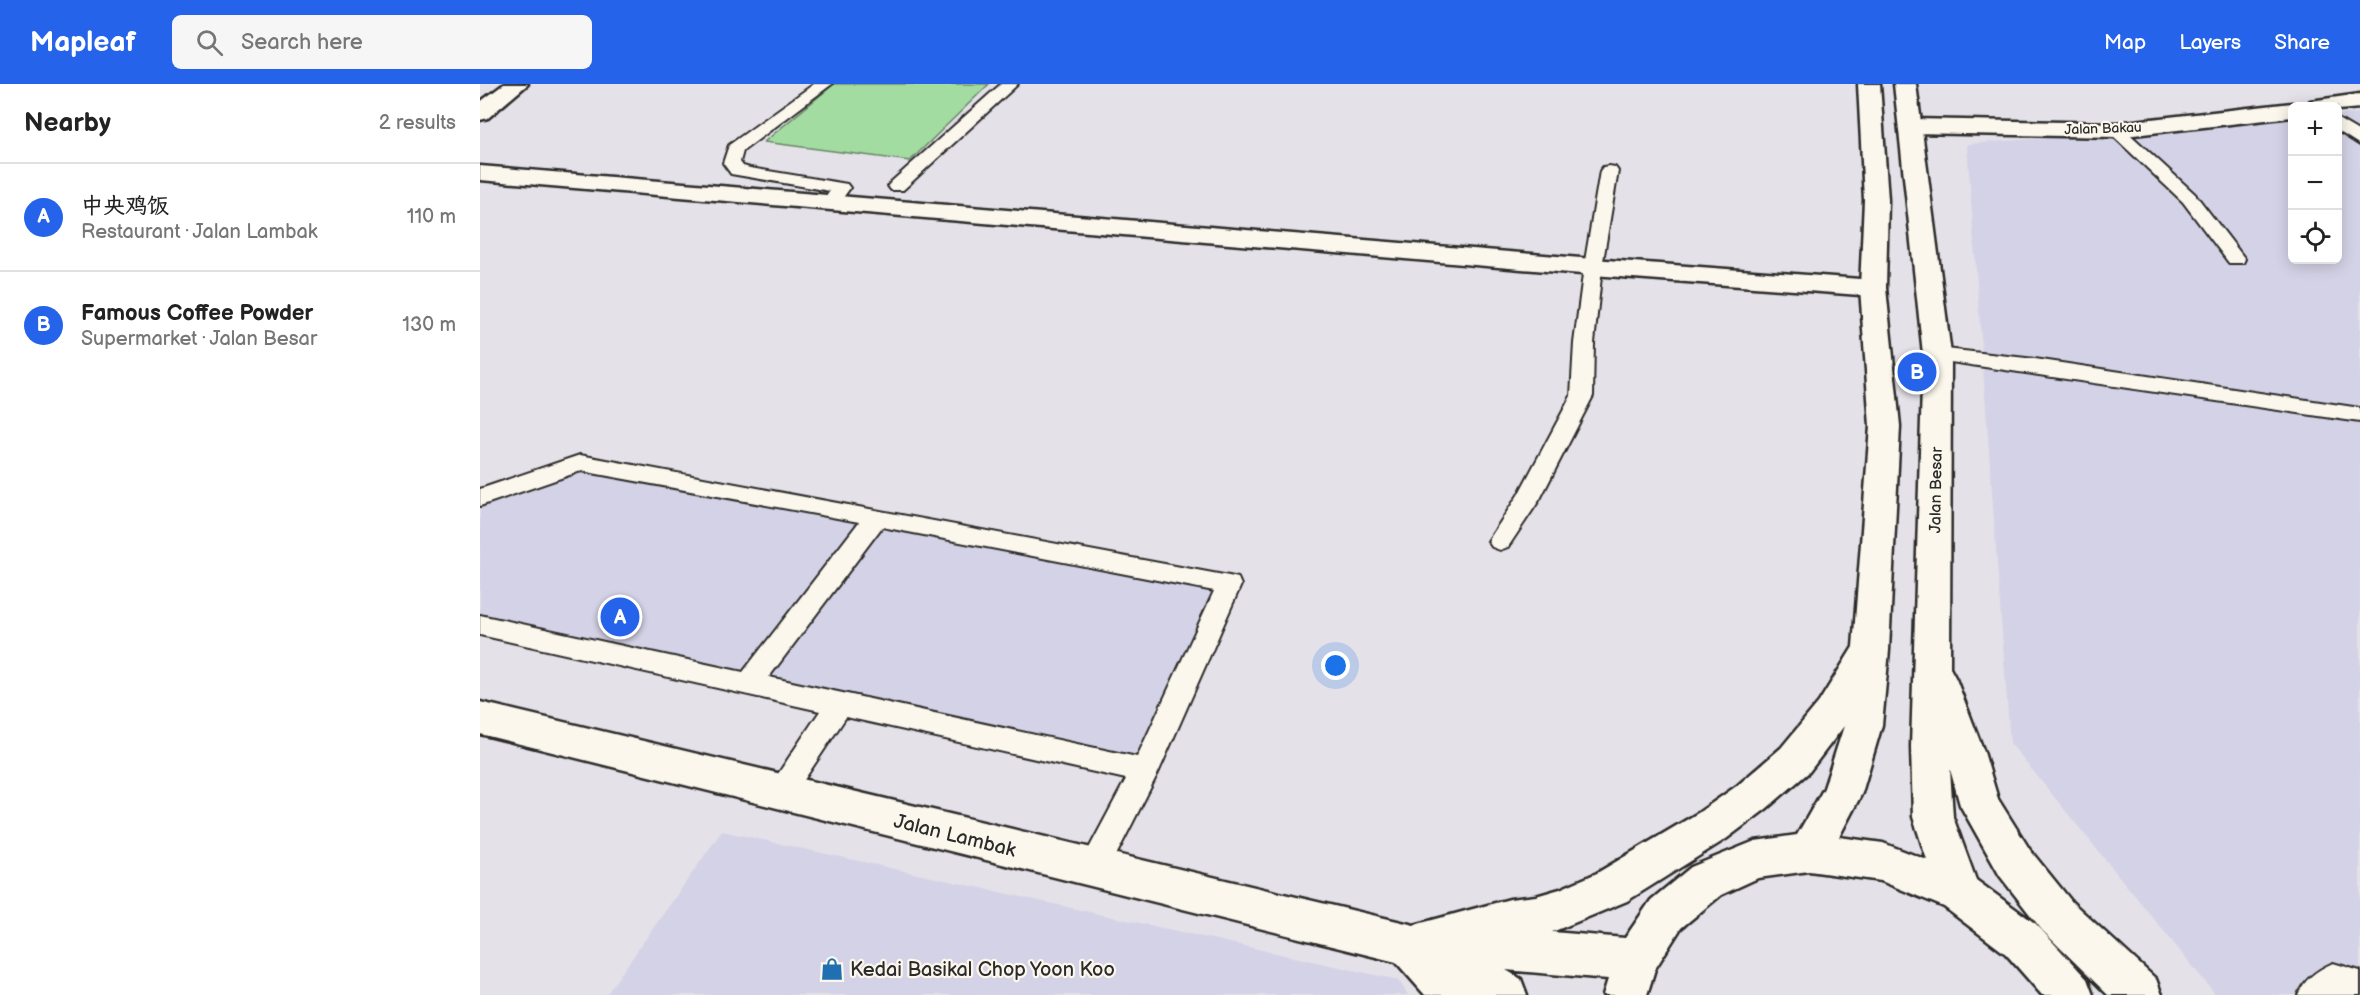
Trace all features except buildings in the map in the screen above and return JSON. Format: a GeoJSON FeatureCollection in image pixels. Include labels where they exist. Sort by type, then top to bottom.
{"type":"FeatureCollection","features":[{"type":"Feature","properties":{"kind":"main road"},"geometry":{"type":"LineString","coordinates":[[480,113],[517,84]]}},
{"type":"Feature","properties":{"kind":"main road"},"geometry":{"type":"LineString","coordinates":[[1809,852],[1842,793],[1863,725],[1870,650],[1885,426],[1873,288],[1876,201],[1869,84]]}},
{"type":"Feature","properties":{"kind":"main road","name":"Jalan Besar"},"geometry":{"type":"LineString","coordinates":[[1905,84],[1912,126],[1937,354],[1930,747],[1933,817],[1959,893]]}},
{"type":"Feature","properties":{"kind":"main road"},"geometry":{"type":"LineString","coordinates":[[2311,84],[2324,102]]}},
{"type":"Feature","properties":{"kind":"main road"},"geometry":{"type":"LineString","coordinates":[[2342,107],[2360,101]]}},
{"type":"Feature","properties":{"kind":"main road","name":"Jalan Bakau"},"geometry":{"type":"LineString","coordinates":[[1912,126],[2116,130],[2288,110]]}},
{"type":"Feature","properties":{"kind":"main road"},"geometry":{"type":"LineString","coordinates":[[480,172],[1593,267],[1873,288]]}},
{"type":"Feature","properties":{"kind":"main road"},"geometry":{"type":"LineString","coordinates":[[1417,947],[1510,919],[1536,916],[1564,908],[1612,887],[1712,826],[1752,798],[1795,760],[1832,713],[1870,650]]}},
{"type":"Feature","properties":{"kind":"main road"},"geometry":{"type":"LineString","coordinates":[[1933,664],[1965,752],[1980,805],[2015,863],[2058,916],[2140,995]]}},
{"type":"Feature","properties":{"kind":"main road","name":"Jalan Lambak"},"geometry":{"type":"LineString","coordinates":[[480,718],[1417,947]]}},
{"type":"Feature","properties":{"kind":"main road"},"geometry":{"type":"LineString","coordinates":[[1417,947],[1496,948],[1631,977],[1666,914],[1706,881],[1755,860],[1809,852],[1883,862],[1959,893],[2021,939],[2072,995]]}},
{"type":"Feature","properties":{"kind":"main road"},"geometry":{"type":"LineString","coordinates":[[1417,947],[1456,995]]}},
{"type":"Feature","properties":{"kind":"main road"},"geometry":{"type":"LineString","coordinates":[[1417,947],[1458,965],[1505,995]]}},
{"type":"Feature","properties":{"kind":"lane"},"geometry":{"type":"LineString","coordinates":[[824,84],[735,148],[731,163],[736,170],[750,174],[841,188],[831,202]]}},
{"type":"Feature","properties":{"kind":"lane"},"geometry":{"type":"LineString","coordinates":[[897,186],[1010,84]]}},
{"type":"Feature","properties":{"kind":"lane"},"geometry":{"type":"LineString","coordinates":[[2342,123],[2360,140]]}},
{"type":"Feature","properties":{"kind":"lane"},"geometry":{"type":"LineString","coordinates":[[2116,130],[2189,198],[2236,259]]}},
{"type":"Feature","properties":{"kind":"lane"},"geometry":{"type":"LineString","coordinates":[[1500,541],[1528,499],[1582,396],[1584,343],[1593,267],[1609,171]]}},
{"type":"Feature","properties":{"kind":"lane"},"geometry":{"type":"LineString","coordinates":[[1937,354],[2034,366],[2360,415]]}},
{"type":"Feature","properties":{"kind":"lane"},"geometry":{"type":"LineString","coordinates":[[480,498],[580,463],[1229,585],[1145,771],[1094,869]]}},
{"type":"Feature","properties":{"kind":"lane"},"geometry":{"type":"LineString","coordinates":[[749,684],[876,517]]}},
{"type":"Feature","properties":{"kind":"lane"},"geometry":{"type":"LineString","coordinates":[[480,625],[1145,771]]}},
{"type":"Feature","properties":{"kind":"lane"},"geometry":{"type":"LineString","coordinates":[[780,792],[840,704]]}},
{"type":"Feature","properties":{"kind":"lane"},"geometry":{"type":"LineString","coordinates":[[2314,995],[2333,979],[2360,987]]}},
{"type":"Feature","properties":{"kind":"shaded area"},"geometry":{"type":"Polygon","coordinates":[[[2360,113],[2360,995],[2216,995],[2010,743],[1967,144],[2288,119],[2288,264],[2342,264],[2342,115],[2360,113]]]}},
{"type":"Feature","properties":{"kind":"shaded area"},"geometry":{"type":"Polygon","coordinates":[[[587,455],[1242,580],[1152,781],[480,636],[480,493],[587,455]]]}},
{"type":"Feature","properties":{"kind":"shaded area"},"geometry":{"type":"Polygon","coordinates":[[[722,831],[1398,980],[1408,995],[606,995],[722,831]]]}},
{"type":"Feature","properties":{"kind":"green space"},"geometry":{"type":"Polygon","coordinates":[[[834,84],[989,84],[910,161],[764,142],[834,84]]]}},
{"type":"Feature","properties":{"kind":"place","name":"Famous Coffee Powder"},"geometry":{"type":"Point","coordinates":[1917,372]}},
{"type":"Feature","properties":{"kind":"place","name":"中央鸡饭"},"geometry":{"type":"Point","coordinates":[620,617]}},
{"type":"Feature","properties":{"kind":"place","name":"Kedai Basikal Chop Yoon Koo"},"geometry":{"type":"Point","coordinates":[832,969]}}]}
